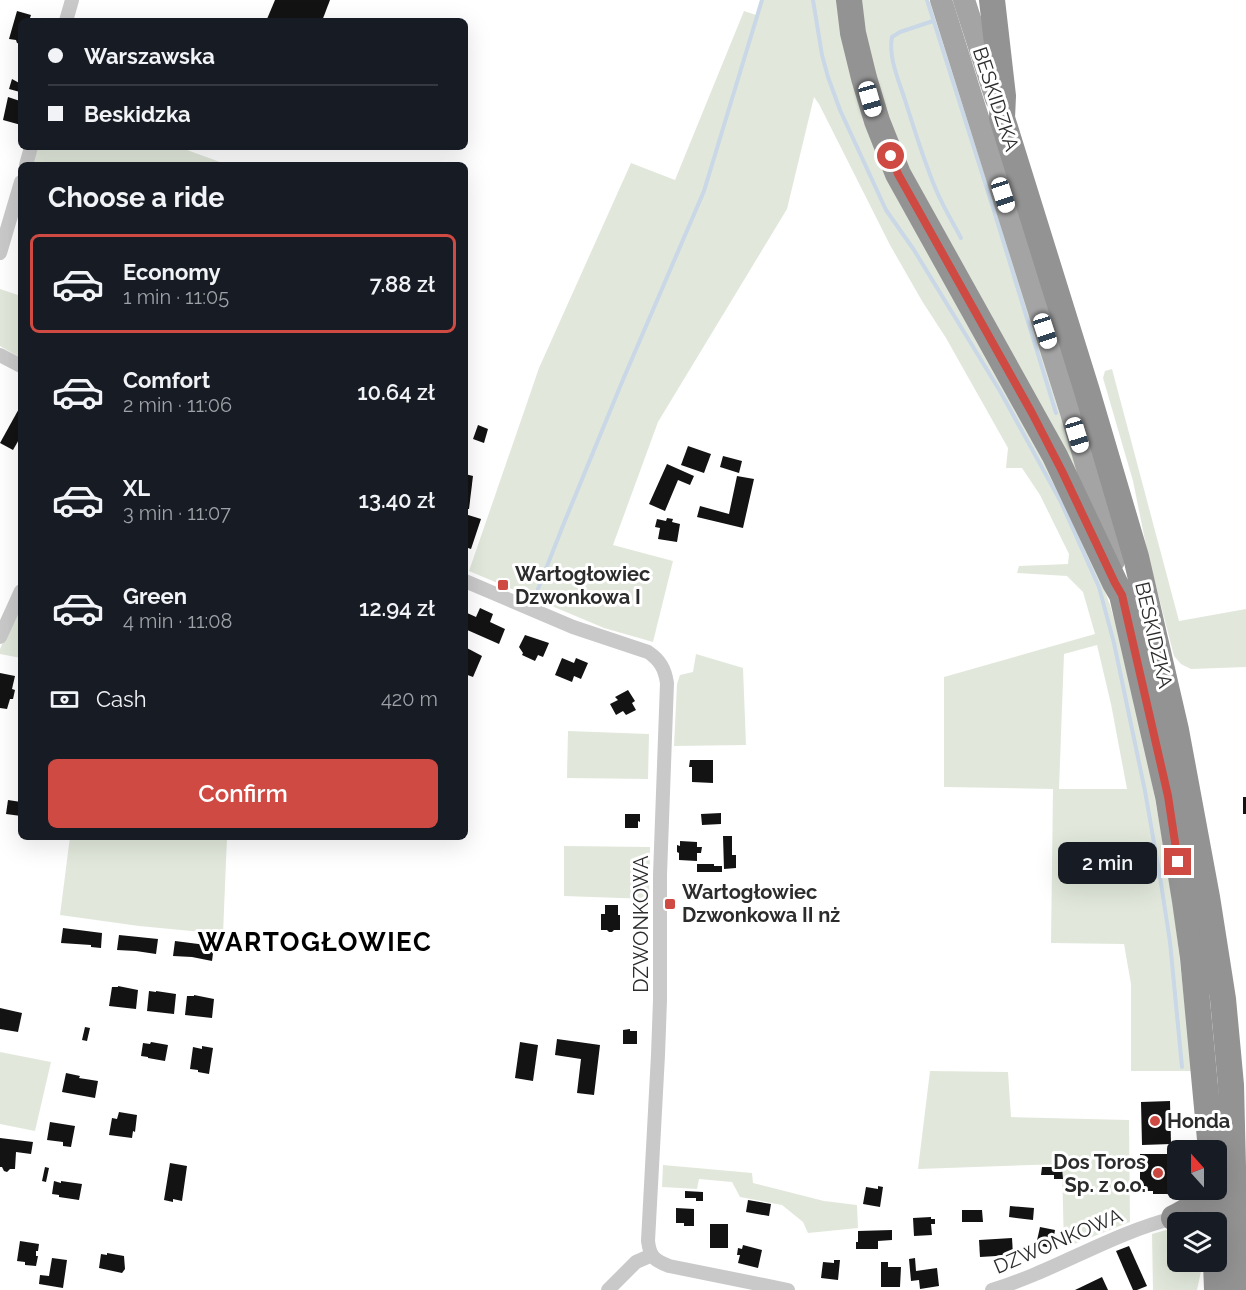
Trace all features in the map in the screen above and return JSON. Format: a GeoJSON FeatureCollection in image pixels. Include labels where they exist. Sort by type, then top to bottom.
{"type":"FeatureCollection","features":[{"type":"Feature","properties":{"kind":"highway"},"geometry":{"type":"LineString","coordinates":[[849,0],[853,33],[864,78],[877,121],[898,174],[1032,413],[1122,595]]}},
{"type":"Feature","properties":{"kind":"highway"},"geometry":{"type":"LineString","coordinates":[[992,0],[1003,96],[1002,118]]}},
{"type":"Feature","properties":{"kind":"highway","name":"BESKIDZKA"},"geometry":{"type":"LineString","coordinates":[[1002,118],[1103,443],[1144,592],[1176,730],[1207,897],[1222,999],[1231,1085],[1230,1289]]}},
{"type":"Feature","properties":{"kind":"highway","name":"BESKIDZKA"},"geometry":{"type":"LineString","coordinates":[[1122,595],[1168,796],[1185,901],[1193,958],[1210,1140]]}},
{"type":"Feature","properties":{"kind":"highway"},"geometry":{"type":"LineString","coordinates":[[1231,1085],[1240,1117],[1246,1174]]}},
{"type":"Feature","properties":{"kind":"highway"},"geometry":{"type":"LineString","coordinates":[[1189,1212],[1199,1200]]}},
{"type":"Feature","properties":{"kind":"highway"},"geometry":{"type":"LineString","coordinates":[[1230,1289],[1245,1254],[1246,1221]]}},
{"type":"Feature","properties":{"kind":"highway"},"geometry":{"type":"LineString","coordinates":[[1221,1272],[1230,1289]]}},
{"type":"Feature","properties":{"kind":"main road","name":"BESKIDZKA"},"geometry":{"type":"LineString","coordinates":[[941,0],[1074,424],[1122,595]]}},
{"type":"Feature","properties":{"kind":"main road","name":"BESKIDZKA"},"geometry":{"type":"LineString","coordinates":[[964,0],[1002,118]]}},
{"type":"Feature","properties":{"kind":"street"},"geometry":{"type":"LineString","coordinates":[[67,18],[72,0]]}},
{"type":"Feature","properties":{"kind":"street"},"geometry":{"type":"LineString","coordinates":[[0,253],[18,192]]}},
{"type":"Feature","properties":{"kind":"street"},"geometry":{"type":"LineString","coordinates":[[0,355],[18,364]]}},
{"type":"Feature","properties":{"kind":"street","name":"DZWONKOWA"},"geometry":{"type":"LineString","coordinates":[[468,582],[573,627],[648,652],[660,663],[665,674],[667,683],[660,874],[660,1022],[648,1241],[651,1255]]}},
{"type":"Feature","properties":{"kind":"street"},"geometry":{"type":"LineString","coordinates":[[0,637],[18,598]]}},
{"type":"Feature","properties":{"kind":"street","name":"DZWONKOWA"},"geometry":{"type":"LineString","coordinates":[[993,1290],[1033,1275],[1136,1229],[1167,1223]]}},
{"type":"Feature","properties":{"kind":"street"},"geometry":{"type":"LineString","coordinates":[[608,1290],[636,1262],[651,1255],[655,1260],[669,1266],[788,1290]]}},
{"type":"Feature","properties":{"kind":"shaded area"},"geometry":{"type":"Polygon","coordinates":[[[761,0],[838,0],[895,195],[1045,457],[1091,554],[1116,626],[1149,767],[1175,917],[1192,1071],[1131,1071],[1131,984],[1124,944],[1051,943],[1053,789],[944,787],[944,677],[1095,634],[1083,592],[1067,576],[1017,573],[1019,566],[1068,564],[1069,554],[1040,495],[1022,468],[1006,468],[1008,448],[890,245],[814,97],[787,209],[658,422],[613,545],[673,561],[653,642],[604,628],[469,571],[539,368],[631,163],[675,180],[744,11],[756,15],[761,0]],[[1097,645],[1064,654],[1059,789],[1127,789],[1097,645]]]}},
{"type":"Feature","properties":{"kind":"shaded area"},"geometry":{"type":"Polygon","coordinates":[[[858,0],[929,0],[1081,484],[902,161],[880,99],[858,0]]]}},
{"type":"Feature","properties":{"kind":"shaded area"},"geometry":{"type":"Polygon","coordinates":[[[34,150],[187,150],[220,162],[32,162],[34,150]]]}},
{"type":"Feature","properties":{"kind":"shaded area"},"geometry":{"type":"Polygon","coordinates":[[[0,289],[18,295],[18,356],[0,346],[0,289]]]}},
{"type":"Feature","properties":{"kind":"shaded area"},"geometry":{"type":"Polygon","coordinates":[[[1112,369],[1179,621],[1246,609],[1246,667],[1191,669],[1181,664],[1174,656],[1148,555],[1133,481],[1103,378],[1105,371],[1112,369]]]}},
{"type":"Feature","properties":{"kind":"shaded area"},"geometry":{"type":"Polygon","coordinates":[[[18,608],[18,657],[0,654],[0,649],[18,608]]]}},
{"type":"Feature","properties":{"kind":"shaded area"},"geometry":{"type":"Polygon","coordinates":[[[696,654],[743,668],[746,745],[674,746],[677,684],[680,675],[693,672],[696,654]]]}},
{"type":"Feature","properties":{"kind":"shaded area"},"geometry":{"type":"Polygon","coordinates":[[[568,731],[649,734],[648,779],[567,778],[568,731]]]}},
{"type":"Feature","properties":{"kind":"shaded area"},"geometry":{"type":"Polygon","coordinates":[[[70,840],[227,840],[223,934],[60,915],[70,840]]]}},
{"type":"Feature","properties":{"kind":"shaded area"},"geometry":{"type":"Polygon","coordinates":[[[564,846],[650,847],[649,899],[564,896],[564,846]]]}},
{"type":"Feature","properties":{"kind":"shaded area"},"geometry":{"type":"Polygon","coordinates":[[[0,1052],[51,1062],[35,1131],[0,1124],[0,1052]]]}},
{"type":"Feature","properties":{"kind":"shaded area"},"geometry":{"type":"Polygon","coordinates":[[[930,1071],[1008,1072],[1011,1117],[1129,1120],[1130,1222],[1064,1248],[1062,1164],[918,1169],[930,1071]]]}},
{"type":"Feature","properties":{"kind":"shaded area"},"geometry":{"type":"Polygon","coordinates":[[[663,1165],[752,1173],[753,1183],[824,1201],[857,1205],[858,1228],[808,1233],[803,1222],[782,1205],[740,1197],[732,1182],[699,1179],[697,1189],[662,1187],[663,1165]]]}},
{"type":"Feature","properties":{"kind":"shaded area"},"geometry":{"type":"Polygon","coordinates":[[[1167,1230],[1167,1272],[1201,1272],[1197,1290],[1153,1290],[1152,1234],[1167,1230]]]}},
{"type":"Feature","properties":{"kind":"building"},"geometry":{"type":"Polygon","coordinates":[[[275,0],[330,0],[323,18],[267,18],[275,0]]]}},
{"type":"Feature","properties":{"kind":"building"},"geometry":{"type":"Polygon","coordinates":[[[17,11],[31,15],[30,18],[18,18],[18,43],[16,40],[9,39],[17,11]]]}},
{"type":"Feature","properties":{"kind":"building"},"geometry":{"type":"Polygon","coordinates":[[[12,79],[18,82],[18,91],[9,89],[12,79]]]}},
{"type":"Feature","properties":{"kind":"building"},"geometry":{"type":"Polygon","coordinates":[[[8,97],[18,100],[18,124],[3,120],[8,97]]]}},
{"type":"Feature","properties":{"kind":"building"},"geometry":{"type":"Polygon","coordinates":[[[18,410],[18,441],[13,450],[0,443],[18,410]]]}},
{"type":"Feature","properties":{"kind":"building"},"geometry":{"type":"Polygon","coordinates":[[[478,425],[488,429],[484,443],[473,439],[478,425]]]}},
{"type":"Feature","properties":{"kind":"building"},"geometry":{"type":"Polygon","coordinates":[[[688,446],[711,454],[704,473],[681,465],[688,446]]]}},
{"type":"Feature","properties":{"kind":"building"},"geometry":{"type":"Polygon","coordinates":[[[723,456],[742,461],[739,473],[720,467],[723,456]]]}},
{"type":"Feature","properties":{"kind":"building"},"geometry":{"type":"Polygon","coordinates":[[[667,464],[694,476],[690,485],[678,480],[665,511],[649,504],[667,464]]]}},
{"type":"Feature","properties":{"kind":"building"},"geometry":{"type":"Polygon","coordinates":[[[468,475],[473,476],[468,509],[468,475]]]}},
{"type":"Feature","properties":{"kind":"building"},"geometry":{"type":"Polygon","coordinates":[[[737,476],[754,479],[743,528],[697,517],[700,506],[729,514],[737,476]]]}},
{"type":"Feature","properties":{"kind":"building"},"geometry":{"type":"Polygon","coordinates":[[[468,515],[481,519],[471,549],[468,548],[468,515]]]}},
{"type":"Feature","properties":{"kind":"building"},"geometry":{"type":"Polygon","coordinates":[[[667,518],[680,524],[677,542],[658,539],[660,528],[655,527],[657,519],[666,521],[667,518]]]}},
{"type":"Feature","properties":{"kind":"building"},"geometry":{"type":"Polygon","coordinates":[[[480,608],[493,614],[490,622],[505,629],[499,644],[468,630],[468,613],[476,617],[480,608]]]}},
{"type":"Feature","properties":{"kind":"building"},"geometry":{"type":"Polygon","coordinates":[[[525,635],[549,643],[543,657],[538,655],[535,661],[522,655],[519,647],[525,635]]]}},
{"type":"Feature","properties":{"kind":"building"},"geometry":{"type":"Polygon","coordinates":[[[468,649],[482,656],[473,677],[468,675],[468,649]]]}},
{"type":"Feature","properties":{"kind":"building"},"geometry":{"type":"Polygon","coordinates":[[[562,658],[574,663],[576,658],[588,663],[581,679],[574,676],[572,682],[555,675],[562,658]]]}},
{"type":"Feature","properties":{"kind":"building"},"geometry":{"type":"Polygon","coordinates":[[[0,673],[15,676],[12,689],[15,690],[13,699],[10,699],[7,709],[0,708],[0,673]]]}},
{"type":"Feature","properties":{"kind":"building"},"geometry":{"type":"Polygon","coordinates":[[[628,690],[635,701],[632,703],[636,710],[626,715],[623,711],[616,715],[610,704],[618,700],[615,697],[628,690]]]}},
{"type":"Feature","properties":{"kind":"building"},"geometry":{"type":"Polygon","coordinates":[[[690,760],[713,760],[713,783],[692,782],[690,760]]]}},
{"type":"Feature","properties":{"kind":"building"},"geometry":{"type":"Polygon","coordinates":[[[1243,797],[1246,797],[1246,814],[1243,814],[1243,797]]]}},
{"type":"Feature","properties":{"kind":"building"},"geometry":{"type":"Polygon","coordinates":[[[8,800],[18,802],[18,816],[6,814],[8,800]]]}},
{"type":"Feature","properties":{"kind":"building"},"geometry":{"type":"Polygon","coordinates":[[[721,813],[721,824],[702,825],[701,814],[721,813]]]}},
{"type":"Feature","properties":{"kind":"building"},"geometry":{"type":"Polygon","coordinates":[[[625,814],[640,814],[638,828],[625,828],[625,814]]]}},
{"type":"Feature","properties":{"kind":"building"},"geometry":{"type":"Polygon","coordinates":[[[723,836],[732,836],[732,855],[736,855],[736,868],[724,869],[723,836]]]}},
{"type":"Feature","properties":{"kind":"building"},"geometry":{"type":"Polygon","coordinates":[[[680,841],[697,842],[697,847],[702,847],[701,853],[697,853],[697,861],[679,860],[677,845],[680,846],[680,841]]]}},
{"type":"Feature","properties":{"kind":"building"},"geometry":{"type":"Polygon","coordinates":[[[697,864],[722,866],[722,872],[697,872],[697,864]]]}},
{"type":"Feature","properties":{"kind":"building"},"geometry":{"type":"Polygon","coordinates":[[[605,905],[618,905],[620,930],[609,932],[601,930],[601,914],[605,914],[605,905]]]}},
{"type":"Feature","properties":{"kind":"building"},"geometry":{"type":"Polygon","coordinates":[[[63,928],[102,933],[101,948],[61,943],[63,928]]]}},
{"type":"Feature","properties":{"kind":"building"},"geometry":{"type":"Polygon","coordinates":[[[119,935],[158,939],[156,954],[117,950],[119,935]]]}},
{"type":"Feature","properties":{"kind":"building"},"geometry":{"type":"Polygon","coordinates":[[[175,941],[214,946],[212,961],[173,956],[175,941]]]}},
{"type":"Feature","properties":{"kind":"building"},"geometry":{"type":"Polygon","coordinates":[[[112,987],[138,990],[136,1009],[109,1006],[112,987]]]}},
{"type":"Feature","properties":{"kind":"building"},"geometry":{"type":"Polygon","coordinates":[[[149,991],[176,994],[174,1014],[147,1011],[149,991]]]}},
{"type":"Feature","properties":{"kind":"building"},"geometry":{"type":"Polygon","coordinates":[[[187,996],[214,999],[212,1018],[185,1015],[187,996]]]}},
{"type":"Feature","properties":{"kind":"building"},"geometry":{"type":"Polygon","coordinates":[[[0,1008],[22,1013],[18,1032],[0,1029],[0,1008]]]}},
{"type":"Feature","properties":{"kind":"building"},"geometry":{"type":"Polygon","coordinates":[[[85,1027],[90,1028],[87,1041],[82,1040],[85,1027]]]}},
{"type":"Feature","properties":{"kind":"building"},"geometry":{"type":"Polygon","coordinates":[[[630,1029],[630,1031],[637,1031],[637,1044],[623,1044],[623,1030],[630,1029]]]}},
{"type":"Feature","properties":{"kind":"building"},"geometry":{"type":"Polygon","coordinates":[[[557,1039],[600,1045],[594,1095],[577,1093],[581,1059],[555,1055],[557,1039]]]}},
{"type":"Feature","properties":{"kind":"building"},"geometry":{"type":"Polygon","coordinates":[[[151,1042],[168,1045],[165,1061],[141,1056],[143,1043],[150,1044],[151,1042]]]}},
{"type":"Feature","properties":{"kind":"building"},"geometry":{"type":"Polygon","coordinates":[[[520,1042],[538,1045],[533,1081],[515,1078],[520,1042]]]}},
{"type":"Feature","properties":{"kind":"building"},"geometry":{"type":"Polygon","coordinates":[[[202,1046],[213,1048],[209,1074],[190,1069],[193,1047],[202,1049],[202,1046]]]}},
{"type":"Feature","properties":{"kind":"building"},"geometry":{"type":"Polygon","coordinates":[[[66,1073],[98,1081],[95,1098],[62,1092],[66,1073]]]}},
{"type":"Feature","properties":{"kind":"building"},"geometry":{"type":"Polygon","coordinates":[[[1170,1101],[1171,1140],[1167,1140],[1167,1144],[1142,1145],[1141,1102],[1170,1101]]]}},
{"type":"Feature","properties":{"kind":"building"},"geometry":{"type":"Polygon","coordinates":[[[119,1112],[137,1115],[132,1138],[109,1135],[112,1118],[117,1119],[119,1112]]]}},
{"type":"Feature","properties":{"kind":"building"},"geometry":{"type":"Polygon","coordinates":[[[50,1122],[75,1126],[71,1147],[63,1146],[63,1142],[47,1140],[50,1122]]]}},
{"type":"Feature","properties":{"kind":"building"},"geometry":{"type":"Polygon","coordinates":[[[0,1138],[33,1142],[31,1154],[16,1152],[15,1169],[4,1171],[0,1167],[0,1138]]]}},
{"type":"Feature","properties":{"kind":"building"},"geometry":{"type":"Polygon","coordinates":[[[1140,1154],[1167,1154],[1167,1194],[1153,1194],[1153,1191],[1147,1191],[1147,1187],[1140,1186],[1140,1154]]]}},
{"type":"Feature","properties":{"kind":"building"},"geometry":{"type":"Polygon","coordinates":[[[170,1163],[187,1166],[182,1201],[164,1200],[170,1163]]]}},
{"type":"Feature","properties":{"kind":"building"},"geometry":{"type":"Polygon","coordinates":[[[45,1167],[49,1168],[46,1182],[42,1181],[45,1167]]]}},
{"type":"Feature","properties":{"kind":"building"},"geometry":{"type":"Polygon","coordinates":[[[1042,1167],[1062,1167],[1063,1179],[1054,1179],[1054,1175],[1041,1175],[1042,1167]]]}},
{"type":"Feature","properties":{"kind":"building"},"geometry":{"type":"Polygon","coordinates":[[[54,1181],[82,1184],[79,1200],[52,1194],[54,1181]]]}},
{"type":"Feature","properties":{"kind":"building"},"geometry":{"type":"Polygon","coordinates":[[[878,1186],[883,1187],[880,1207],[863,1204],[866,1187],[878,1189],[878,1186]]]}},
{"type":"Feature","properties":{"kind":"building"},"geometry":{"type":"Polygon","coordinates":[[[685,1191],[703,1192],[703,1201],[696,1201],[696,1198],[685,1198],[685,1191]]]}},
{"type":"Feature","properties":{"kind":"building"},"geometry":{"type":"Polygon","coordinates":[[[748,1200],[771,1204],[769,1216],[746,1212],[748,1200]]]}},
{"type":"Feature","properties":{"kind":"building"},"geometry":{"type":"Polygon","coordinates":[[[1010,1206],[1034,1208],[1033,1220],[1009,1217],[1010,1206]]]}},
{"type":"Feature","properties":{"kind":"building"},"geometry":{"type":"Polygon","coordinates":[[[676,1208],[694,1209],[694,1226],[676,1223],[676,1208]]]}},
{"type":"Feature","properties":{"kind":"building"},"geometry":{"type":"Polygon","coordinates":[[[962,1210],[982,1210],[983,1222],[962,1222],[962,1210]]]}},
{"type":"Feature","properties":{"kind":"building"},"geometry":{"type":"Polygon","coordinates":[[[931,1217],[935,1219],[935,1224],[931,1224],[932,1235],[914,1236],[913,1218],[931,1217]]]}},
{"type":"Feature","properties":{"kind":"building"},"geometry":{"type":"Polygon","coordinates":[[[710,1224],[728,1224],[728,1248],[710,1248],[710,1224]]]}},
{"type":"Feature","properties":{"kind":"building"},"geometry":{"type":"Polygon","coordinates":[[[1040,1227],[1055,1230],[1052,1248],[1036,1245],[1040,1227]]]}},
{"type":"Feature","properties":{"kind":"building"},"geometry":{"type":"Polygon","coordinates":[[[892,1230],[892,1240],[878,1241],[878,1249],[856,1249],[858,1231],[892,1230]]]}},
{"type":"Feature","properties":{"kind":"building"},"geometry":{"type":"Polygon","coordinates":[[[1012,1238],[1013,1255],[980,1257],[979,1240],[1012,1238]]]}},
{"type":"Feature","properties":{"kind":"building"},"geometry":{"type":"Polygon","coordinates":[[[20,1241],[39,1244],[38,1251],[36,1251],[36,1256],[38,1256],[36,1266],[25,1265],[25,1262],[17,1261],[20,1241]]]}},
{"type":"Feature","properties":{"kind":"building"},"geometry":{"type":"Polygon","coordinates":[[[743,1245],[762,1250],[758,1268],[738,1263],[740,1255],[737,1255],[738,1248],[742,1249],[743,1245]]]}},
{"type":"Feature","properties":{"kind":"building"},"geometry":{"type":"Polygon","coordinates":[[[1129,1246],[1147,1286],[1137,1290],[1133,1290],[1116,1251],[1129,1246]]]}},
{"type":"Feature","properties":{"kind":"building"},"geometry":{"type":"Polygon","coordinates":[[[107,1253],[124,1256],[125,1269],[122,1273],[99,1268],[101,1254],[107,1255],[107,1253]]]}},
{"type":"Feature","properties":{"kind":"building"},"geometry":{"type":"Polygon","coordinates":[[[52,1258],[67,1260],[63,1288],[39,1284],[40,1275],[49,1276],[52,1258]]]}},
{"type":"Feature","properties":{"kind":"building"},"geometry":{"type":"Polygon","coordinates":[[[915,1258],[916,1271],[937,1268],[939,1286],[920,1289],[919,1280],[911,1281],[909,1259],[915,1258]]]}},
{"type":"Feature","properties":{"kind":"building"},"geometry":{"type":"Polygon","coordinates":[[[834,1260],[840,1260],[838,1280],[821,1278],[823,1262],[834,1263],[834,1260]]]}},
{"type":"Feature","properties":{"kind":"building"},"geometry":{"type":"Polygon","coordinates":[[[881,1262],[888,1262],[888,1267],[901,1267],[900,1287],[881,1287],[881,1262]]]}},
{"type":"Feature","properties":{"kind":"building"},"geometry":{"type":"Polygon","coordinates":[[[1102,1277],[1108,1290],[1075,1290],[1102,1277]]]}},
{"type":"Feature","properties":{"kind":"waterway"},"geometry":{"type":"LineString","coordinates":[[538,589],[622,382],[704,191],[762,0]]}},
{"type":"Feature","properties":{"kind":"waterway"},"geometry":{"type":"LineString","coordinates":[[813,0],[828,77],[840,110],[886,210],[914,250],[1000,391],[1061,502],[1099,587],[1114,643],[1145,791],[1160,877],[1170,942],[1182,1067]]}},
{"type":"Feature","properties":{"kind":"waterway"},"geometry":{"type":"LineString","coordinates":[[927,0],[1056,413]]}},
{"type":"Feature","properties":{"kind":"waterway"},"geometry":{"type":"LineString","coordinates":[[933,21],[892,37],[893,61],[928,169],[961,238]]}},
{"type":"Feature","properties":{"kind":"place","name":"Wartogłowiec Dzwonkowa I"},"geometry":{"type":"Point","coordinates":[503,585]}},
{"type":"Feature","properties":{"kind":"place","name":"Wartogłowiec Dzwonkowa II nż"},"geometry":{"type":"Point","coordinates":[670,904]}},
{"type":"Feature","properties":{"kind":"place","name":"Honda"},"geometry":{"type":"Point","coordinates":[1155,1121]}},
{"type":"Feature","properties":{"kind":"place","name":"Dos Toros Sp. z o.o."},"geometry":{"type":"Point","coordinates":[1158,1173]}},
{"type":"Feature","properties":{"kind":"district","name":"WARTOGŁOWIEC"},"geometry":{"type":"Point","coordinates":[315,942]}},
{"type":"Feature","properties":{"kind":"route"},"geometry":{"type":"LineString","coordinates":[[891,156],[898,174],[1055,456],[1122,595],[1168,796],[1178,862]]}}]}
